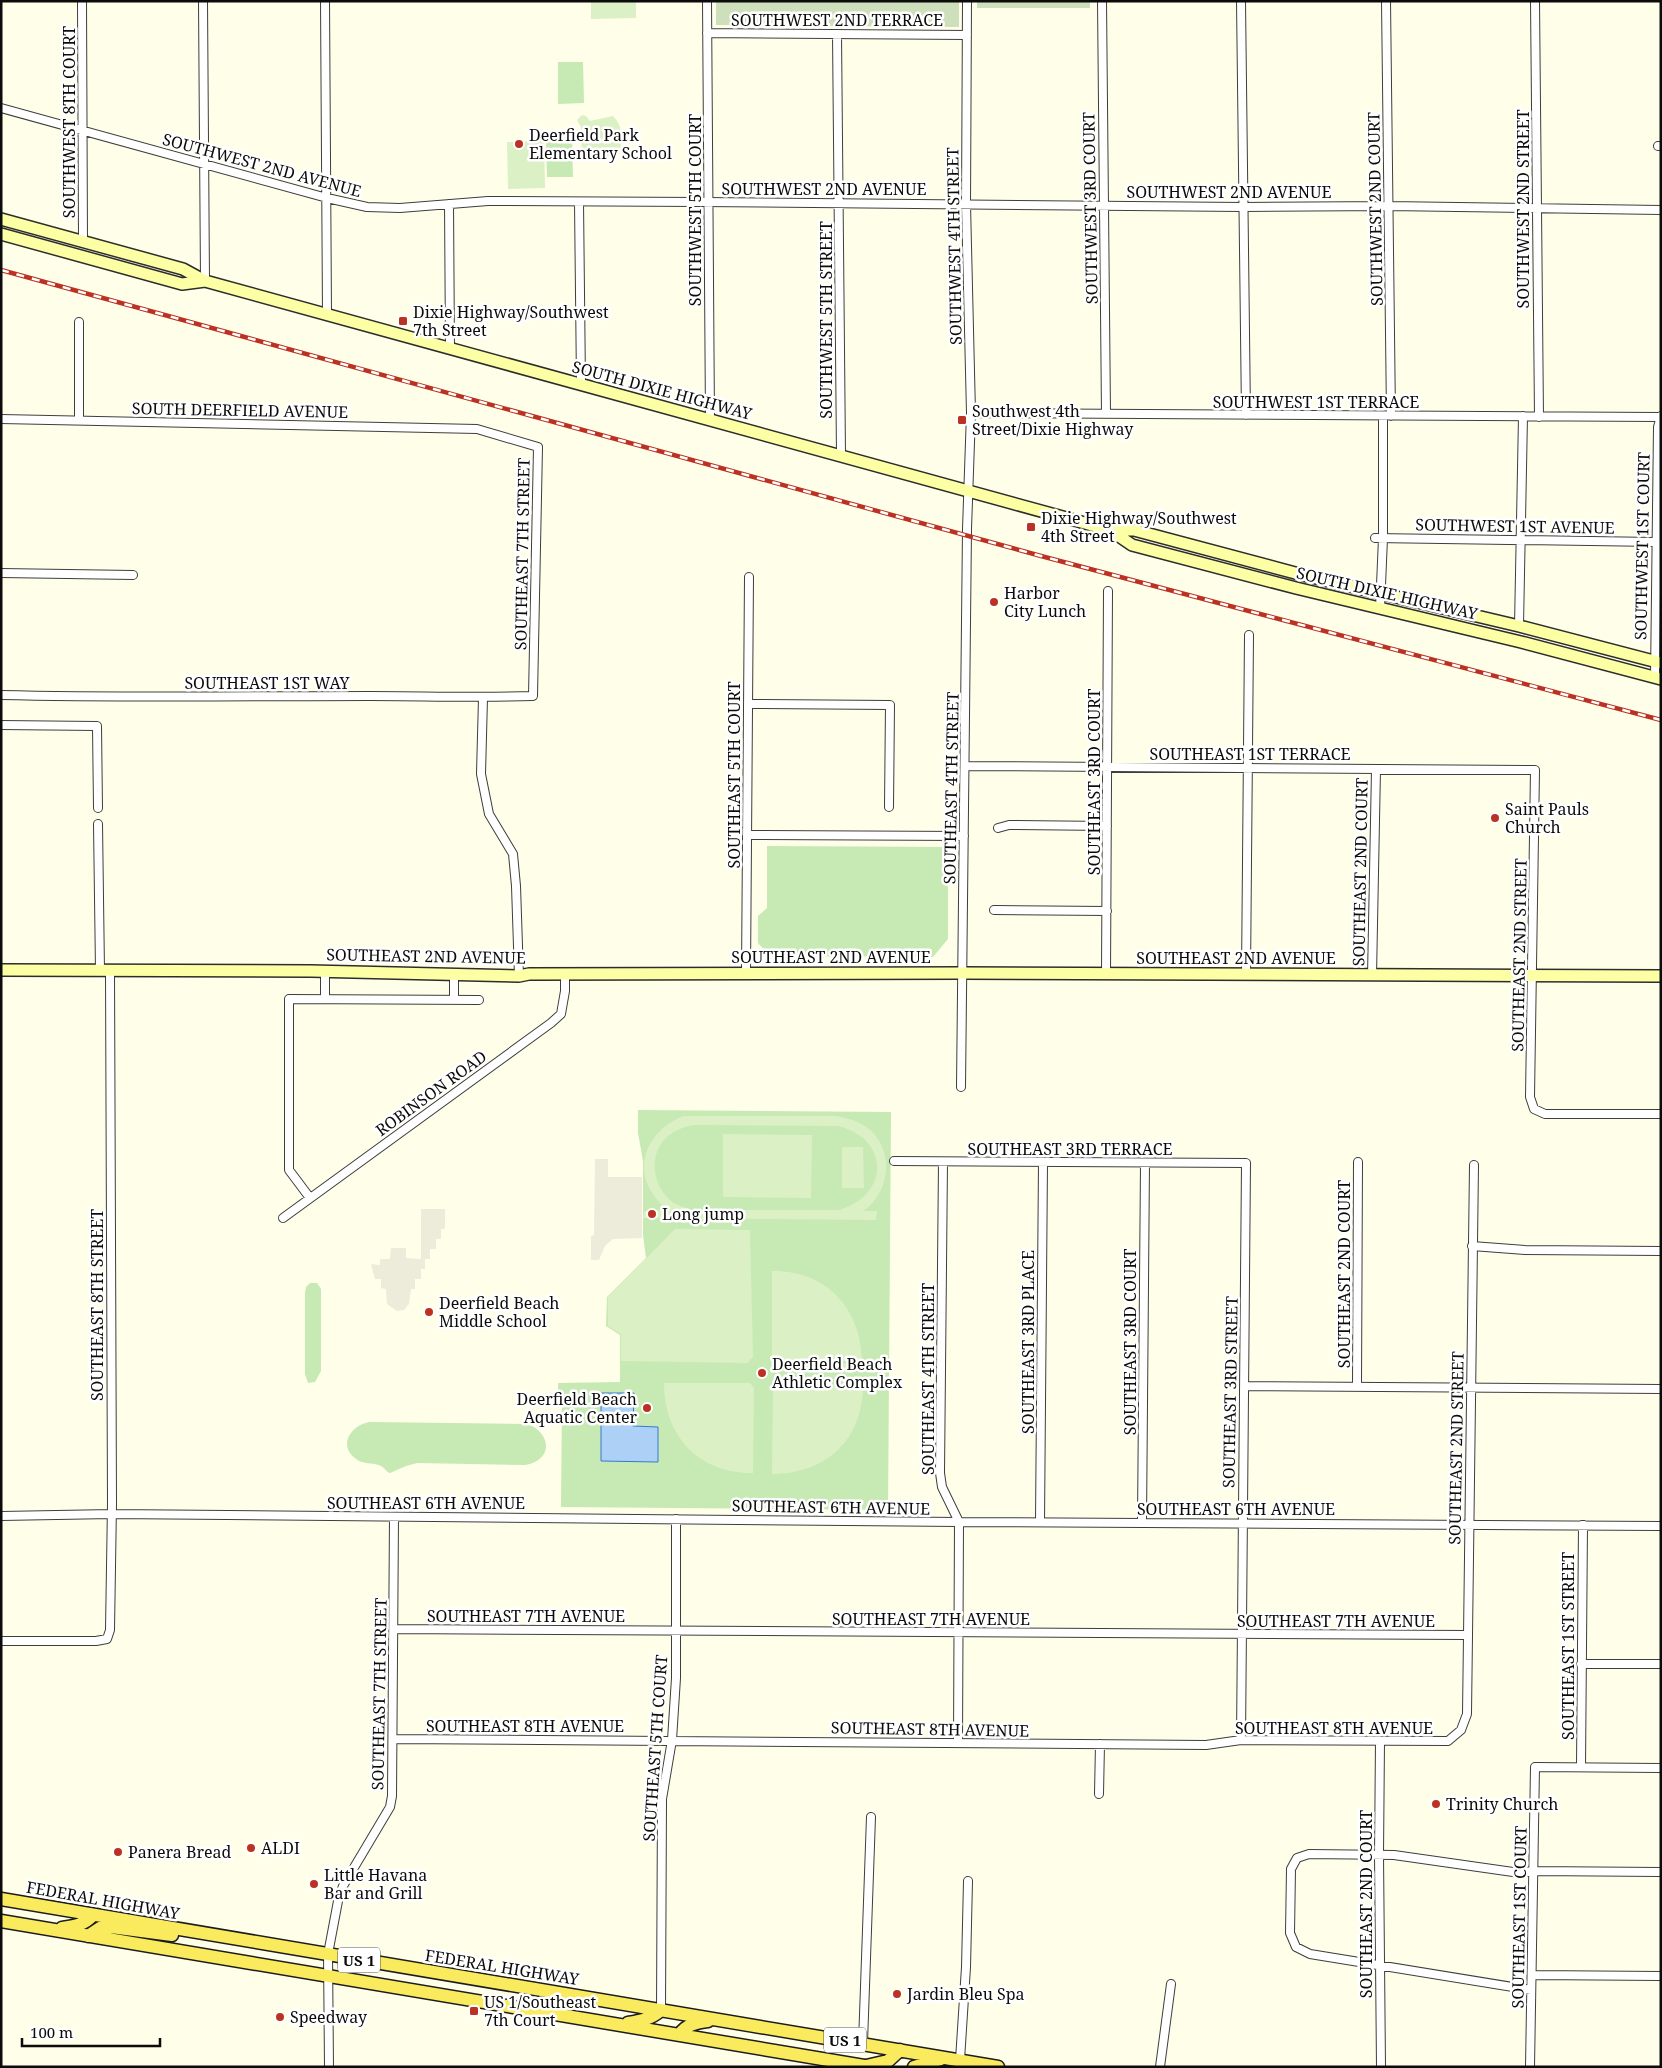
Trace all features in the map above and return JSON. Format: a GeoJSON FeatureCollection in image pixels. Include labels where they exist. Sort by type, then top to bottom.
{"type":"FeatureCollection","features":[{"type":"Feature","properties":{"kind":"main road","name":"SOUTH DIXIE HIGHWAY"},"geometry":{"type":"LineString","coordinates":[[1,219],[183,269],[205,281],[1110,530],[1134,530],[1658,662]]}},
{"type":"Feature","properties":{"kind":"main road","name":"SOUTH DIXIE HIGHWAY"},"geometry":{"type":"LineString","coordinates":[[1,234],[182,284],[205,281]]}},
{"type":"Feature","properties":{"kind":"main road","name":"SOUTH DIXIE HIGHWAY"},"geometry":{"type":"LineString","coordinates":[[1110,530],[1132,545],[1658,678]]}},
{"type":"Feature","properties":{"kind":"main road","name":"SOUTHEAST 2ND AVENUE"},"geometry":{"type":"LineString","coordinates":[[1,970],[325,971],[518,976],[529,974],[963,973],[1661,976]]}},
{"type":"Feature","properties":{"kind":"main road","name":"FEDERAL HIGHWAY"},"geometry":{"type":"LineString","coordinates":[[1,1899],[998,2067]]}},
{"type":"Feature","properties":{"kind":"main road"},"geometry":{"type":"LineString","coordinates":[[50,1930],[78,1925],[87,1921],[93,1915]]}},
{"type":"Feature","properties":{"kind":"main road","name":"US 1"},"geometry":{"type":"LineString","coordinates":[[1,1921],[868,2066]]}},
{"type":"Feature","properties":{"kind":"main road"},"geometry":{"type":"LineString","coordinates":[[88,1936],[100,1928],[111,1927],[152,1934],[179,1936],[188,1931]]}},
{"type":"Feature","properties":{"kind":"main road"},"geometry":{"type":"LineString","coordinates":[[618,2025],[646,2020],[655,2016],[661,2010]]}},
{"type":"Feature","properties":{"kind":"main road"},"geometry":{"type":"LineString","coordinates":[[679,2035],[684,2028],[691,2024],[718,2019]]}},
{"type":"Feature","properties":{"kind":"main road"},"geometry":{"type":"LineString","coordinates":[[868,2066],[888,2060],[900,2050]]}},
{"type":"Feature","properties":{"kind":"main road"},"geometry":{"type":"LineString","coordinates":[[914,2067],[946,2058]]}},
{"type":"Feature","properties":{"kind":"street","name":"SOUTHWEST 8TH COURT"},"geometry":{"type":"LineString","coordinates":[[82,1],[83,242]]}},
{"type":"Feature","properties":{"kind":"street"},"geometry":{"type":"LineString","coordinates":[[203,1],[205,281]]}},
{"type":"Feature","properties":{"kind":"street"},"geometry":{"type":"LineString","coordinates":[[325,1],[327,314]]}},
{"type":"Feature","properties":{"kind":"street","name":"SOUTHWEST 5TH COURT"},"geometry":{"type":"LineString","coordinates":[[707,1],[710,420]]}},
{"type":"Feature","properties":{"kind":"street","name":"SOUTHWEST 4TH STREET"},"geometry":{"type":"LineString","coordinates":[[967,1],[966,204],[971,413],[968,490]]}},
{"type":"Feature","properties":{"kind":"street","name":"SOUTHWEST 3RD COURT"},"geometry":{"type":"LineString","coordinates":[[1102,1],[1106,414]]}},
{"type":"Feature","properties":{"kind":"street"},"geometry":{"type":"LineString","coordinates":[[1240,1],[1246,415]]}},
{"type":"Feature","properties":{"kind":"street","name":"SOUTHWEST 2ND COURT"},"geometry":{"type":"LineString","coordinates":[[1380,609],[1382,594],[1379,538],[1387,416],[1389,206],[1386,1]]}},
{"type":"Feature","properties":{"kind":"street","name":"SOUTHWEST 2ND STREET"},"geometry":{"type":"LineString","coordinates":[[1535,1],[1539,417]]}},
{"type":"Feature","properties":{"kind":"street","name":"SOUTHWEST 2ND TERRACE"},"geometry":{"type":"LineString","coordinates":[[707,33],[967,34]]}},
{"type":"Feature","properties":{"kind":"street","name":"SOUTHWEST 5TH STREET"},"geometry":{"type":"LineString","coordinates":[[837,34],[840,455]]}},
{"type":"Feature","properties":{"kind":"street","name":"SOUTHWEST 2ND AVENUE"},"geometry":{"type":"LineString","coordinates":[[1,108],[327,198],[367,207],[400,208],[488,202],[709,202],[1243,207],[1389,206],[1661,210]]}},
{"type":"Feature","properties":{"kind":"street"},"geometry":{"type":"LineString","coordinates":[[579,202],[581,384]]}},
{"type":"Feature","properties":{"kind":"street"},"geometry":{"type":"LineString","coordinates":[[449,204],[450,348]]}},
{"type":"Feature","properties":{"kind":"street"},"geometry":{"type":"LineString","coordinates":[[79,322],[79,420]]}},
{"type":"Feature","properties":{"kind":"street","name":"SOUTHWEST 1ST TERRACE"},"geometry":{"type":"LineString","coordinates":[[971,413],[1539,417],[1661,416]]}},
{"type":"Feature","properties":{"kind":"street"},"geometry":{"type":"LineString","coordinates":[[1519,626],[1523,416]]}},
{"type":"Feature","properties":{"kind":"street","name":"SOUTHWEST 1ST COURT"},"geometry":{"type":"LineString","coordinates":[[1658,678],[1658,566],[1656,542],[1658,427],[1661,416]]}},
{"type":"Feature","properties":{"kind":"street","name":"SOUTH DEERFIELD AVENUE"},"geometry":{"type":"LineString","coordinates":[[1,420],[477,429]]}},
{"type":"Feature","properties":{"kind":"street","name":"SOUTHEAST 7TH STREET"},"geometry":{"type":"LineString","coordinates":[[477,429],[538,447],[533,696]]}},
{"type":"Feature","properties":{"kind":"street","name":"SOUTHEAST 4TH STREET"},"geometry":{"type":"LineString","coordinates":[[961,1087],[968,490]]}},
{"type":"Feature","properties":{"kind":"street","name":"SOUTHWEST 1ST AVENUE"},"geometry":{"type":"LineString","coordinates":[[1379,538],[1656,542]]}},
{"type":"Feature","properties":{"kind":"street"},"geometry":{"type":"LineString","coordinates":[[1,573],[133,575]]}},
{"type":"Feature","properties":{"kind":"street","name":"SOUTHEAST 5TH COURT"},"geometry":{"type":"LineString","coordinates":[[746,973],[749,578]]}},
{"type":"Feature","properties":{"kind":"street","name":"SOUTHEAST 3RD COURT"},"geometry":{"type":"LineString","coordinates":[[1106,974],[1108,591]]}},
{"type":"Feature","properties":{"kind":"street"},"geometry":{"type":"LineString","coordinates":[[1246,974],[1249,635]]}},
{"type":"Feature","properties":{"kind":"street","name":"SOUTHEAST 1ST WAY"},"geometry":{"type":"LineString","coordinates":[[1,695],[483,698],[533,696]]}},
{"type":"Feature","properties":{"kind":"street"},"geometry":{"type":"LineString","coordinates":[[483,698],[481,774],[489,814],[513,854],[516,886],[518,976]]}},
{"type":"Feature","properties":{"kind":"street"},"geometry":{"type":"LineString","coordinates":[[748,704],[890,705],[889,807]]}},
{"type":"Feature","properties":{"kind":"street"},"geometry":{"type":"LineString","coordinates":[[1,724],[97,726],[98,808]]}},
{"type":"Feature","properties":{"kind":"street","name":"SOUTHEAST 1ST TERRACE"},"geometry":{"type":"LineString","coordinates":[[965,766],[1535,770]]}},
{"type":"Feature","properties":{"kind":"street","name":"SOUTHEAST 2ND COURT"},"geometry":{"type":"LineString","coordinates":[[1372,976],[1376,768]]}},
{"type":"Feature","properties":{"kind":"street","name":"SOUTHEAST 2ND STREET"},"geometry":{"type":"LineString","coordinates":[[1535,770],[1530,1096],[1534,1109],[1545,1114],[1661,1114]]}},
{"type":"Feature","properties":{"kind":"street","name":"SOUTHEAST 8TH STREET"},"geometry":{"type":"LineString","coordinates":[[1,1641],[96,1641],[107,1639],[110,1630],[112,1514],[105,971],[98,824]]}},
{"type":"Feature","properties":{"kind":"street"},"geometry":{"type":"LineString","coordinates":[[998,828],[1009,825],[1108,826]]}},
{"type":"Feature","properties":{"kind":"street"},"geometry":{"type":"LineString","coordinates":[[747,835],[964,836]]}},
{"type":"Feature","properties":{"kind":"street"},"geometry":{"type":"LineString","coordinates":[[994,910],[1107,911]]}},
{"type":"Feature","properties":{"kind":"street"},"geometry":{"type":"LineString","coordinates":[[324,999],[325,971]]}},
{"type":"Feature","properties":{"kind":"street"},"geometry":{"type":"LineString","coordinates":[[454,973],[454,1000]]}},
{"type":"Feature","properties":{"kind":"street","name":"ROBINSON ROAD"},"geometry":{"type":"LineString","coordinates":[[283,1218],[551,1023],[561,1014],[565,991],[565,974]]}},
{"type":"Feature","properties":{"kind":"street"},"geometry":{"type":"LineString","coordinates":[[310,1198],[289,1170],[289,999],[479,1000]]}},
{"type":"Feature","properties":{"kind":"street","name":"SOUTHEAST 3RD TERRACE"},"geometry":{"type":"LineString","coordinates":[[894,1161],[1246,1163]]}},
{"type":"Feature","properties":{"kind":"street","name":"SOUTHEAST 4TH STREET"},"geometry":{"type":"LineString","coordinates":[[943,1162],[940,1473],[942,1487],[959,1522],[958,1743]]}},
{"type":"Feature","properties":{"kind":"street","name":"SOUTHEAST 2ND COURT"},"geometry":{"type":"LineString","coordinates":[[1357,1387],[1358,1162]]}},
{"type":"Feature","properties":{"kind":"street","name":"SOUTHEAST 3RD PLACE"},"geometry":{"type":"LineString","coordinates":[[1040,1522],[1043,1163]]}},
{"type":"Feature","properties":{"kind":"street","name":"SOUTHEAST 3RD COURT"},"geometry":{"type":"LineString","coordinates":[[1142,1522],[1145,1163]]}},
{"type":"Feature","properties":{"kind":"street","name":"SOUTHEAST 3RD STREET"},"geometry":{"type":"LineString","coordinates":[[1241,1740],[1246,1163]]}},
{"type":"Feature","properties":{"kind":"street","name":"SOUTHEAST 2ND STREET"},"geometry":{"type":"LineString","coordinates":[[1461,1730],[1467,1714],[1474,1165]]}},
{"type":"Feature","properties":{"kind":"street"},"geometry":{"type":"LineString","coordinates":[[1472,1246],[1525,1250],[1661,1252]]}},
{"type":"Feature","properties":{"kind":"street"},"geometry":{"type":"LineString","coordinates":[[1244,1386],[1661,1389]]}},
{"type":"Feature","properties":{"kind":"street","name":"SOUTHEAST 6TH AVENUE"},"geometry":{"type":"LineString","coordinates":[[1,1516],[112,1514],[1661,1526]]}},
{"type":"Feature","properties":{"kind":"street","name":"SOUTHEAST 7TH STREET"},"geometry":{"type":"LineString","coordinates":[[329,2067],[328,1954],[338,1901],[343,1886],[390,1807],[394,1780],[394,1516]]}},
{"type":"Feature","properties":{"kind":"street","name":"SOUTHEAST 5TH COURT"},"geometry":{"type":"LineString","coordinates":[[661,2010],[662,1799],[672,1740],[676,1630],[676,1519]]}},
{"type":"Feature","properties":{"kind":"street","name":"SOUTHEAST 1ST STREET"},"geometry":{"type":"LineString","coordinates":[[1581,1767],[1583,1525]]}},
{"type":"Feature","properties":{"kind":"street","name":"SOUTHEAST 7TH AVENUE"},"geometry":{"type":"LineString","coordinates":[[394,1629],[1234,1635],[1242,1633],[1467,1634]]}},
{"type":"Feature","properties":{"kind":"street"},"geometry":{"type":"LineString","coordinates":[[1581,1664],[1661,1664]]}},
{"type":"Feature","properties":{"kind":"street","name":"SOUTHEAST 8TH AVENUE"},"geometry":{"type":"LineString","coordinates":[[394,1740],[672,1740],[1206,1745],[1241,1740],[1448,1741],[1461,1730]]}},
{"type":"Feature","properties":{"kind":"street","name":"SOUTHEAST 2ND COURT"},"geometry":{"type":"LineString","coordinates":[[1380,1741],[1381,2067]]}},
{"type":"Feature","properties":{"kind":"street"},"geometry":{"type":"LineString","coordinates":[[1099,1794],[1100,1744]]}},
{"type":"Feature","properties":{"kind":"street","name":"SOUTHEAST 1ST COURT"},"geometry":{"type":"LineString","coordinates":[[1530,2067],[1535,1767],[1581,1767]]}},
{"type":"Feature","properties":{"kind":"street"},"geometry":{"type":"LineString","coordinates":[[1581,1767],[1661,1768]]}},
{"type":"Feature","properties":{"kind":"street"},"geometry":{"type":"LineString","coordinates":[[863,2043],[871,1817]]}},
{"type":"Feature","properties":{"kind":"street"},"geometry":{"type":"LineString","coordinates":[[1531,1990],[1381,1964],[1310,1954],[1296,1947],[1290,1933],[1291,1869],[1297,1858],[1309,1854],[1379,1854],[1520,1873],[1532,1871],[1661,1872]]}},
{"type":"Feature","properties":{"kind":"street"},"geometry":{"type":"LineString","coordinates":[[960,2060],[966,1967],[968,1881]]}},
{"type":"Feature","properties":{"kind":"street"},"geometry":{"type":"LineString","coordinates":[[1532,1975],[1661,1976]]}},
{"type":"Feature","properties":{"kind":"street"},"geometry":{"type":"LineString","coordinates":[[1160,2067],[1171,1984]]}},
{"type":"Feature","properties":{"kind":"green space"},"geometry":{"type":"Polygon","coordinates":[[[591,1],[636,1],[636,18],[591,19],[591,1]]]}},
{"type":"Feature","properties":{"kind":"green space"},"geometry":{"type":"Polygon","coordinates":[[[716,1],[959,1],[959,27],[716,25],[716,1]]]}},
{"type":"Feature","properties":{"kind":"green space"},"geometry":{"type":"Polygon","coordinates":[[[977,1],[1090,1],[1090,8],[977,8],[977,1]]]}},
{"type":"Feature","properties":{"kind":"green space"},"geometry":{"type":"Polygon","coordinates":[[[558,62],[583,62],[584,103],[558,104],[558,62]]]}},
{"type":"Feature","properties":{"kind":"green space"},"geometry":{"type":"Polygon","coordinates":[[[582,115],[586,116],[590,121],[613,116],[619,124],[621,132],[620,150],[602,158],[582,158],[581,127],[577,120],[582,115]]]}},
{"type":"Feature","properties":{"kind":"green space"},"geometry":{"type":"Polygon","coordinates":[[[572,137],[573,177],[547,177],[546,139],[572,137]]]}},
{"type":"Feature","properties":{"kind":"green space"},"geometry":{"type":"Polygon","coordinates":[[[544,141],[545,188],[508,189],[507,142],[544,141]]]}},
{"type":"Feature","properties":{"kind":"green space"},"geometry":{"type":"Polygon","coordinates":[[[767,846],[948,847],[948,939],[933,957],[770,956],[758,943],[758,916],[767,908],[767,846]]]}},
{"type":"Feature","properties":{"kind":"green space"},"geometry":{"type":"Polygon","coordinates":[[[638,1110],[891,1112],[888,1510],[561,1507],[562,1398],[558,1397],[558,1383],[620,1382],[620,1335],[606,1326],[607,1297],[646,1258],[643,1235],[643,1161],[638,1133],[638,1110]]]}},
{"type":"Feature","properties":{"kind":"green space"},"geometry":{"type":"Polygon","coordinates":[[[684,1116],[836,1116],[858,1122],[875,1135],[885,1157],[886,1169],[880,1193],[873,1203],[863,1211],[877,1211],[876,1220],[643,1218],[644,1211],[666,1210],[651,1191],[646,1180],[644,1168],[645,1157],[655,1136],[673,1121],[684,1116]],[[694,1125],[686,1127],[671,1134],[659,1147],[655,1163],[657,1179],[664,1194],[670,1200],[677,1205],[691,1210],[839,1210],[855,1203],[867,1193],[875,1181],[877,1168],[875,1155],[868,1143],[855,1133],[838,1126],[694,1125]]]}},
{"type":"Feature","properties":{"kind":"green space"},"geometry":{"type":"Polygon","coordinates":[[[723,1134],[812,1135],[811,1198],[723,1197],[723,1134]]]}},
{"type":"Feature","properties":{"kind":"green space"},"geometry":{"type":"Polygon","coordinates":[[[842,1147],[863,1147],[864,1188],[842,1188],[842,1147]]]}},
{"type":"Feature","properties":{"kind":"green space"},"geometry":{"type":"Polygon","coordinates":[[[675,1229],[750,1230],[753,1357],[747,1363],[621,1361],[621,1334],[608,1326],[608,1297],[675,1229]]]}},
{"type":"Feature","properties":{"kind":"green space"},"geometry":{"type":"Polygon","coordinates":[[[772,1271],[791,1272],[809,1277],[824,1285],[837,1296],[855,1324],[860,1342],[862,1361],[776,1361],[772,1356],[772,1271]]]}},
{"type":"Feature","properties":{"kind":"green space"},"geometry":{"type":"Polygon","coordinates":[[[310,1283],[317,1283],[321,1289],[321,1371],[315,1382],[308,1383],[305,1374],[305,1293],[306,1287],[310,1283]]]}},
{"type":"Feature","properties":{"kind":"green space"},"geometry":{"type":"Polygon","coordinates":[[[852,1363],[852,1370],[818,1372],[818,1364],[852,1363]]]}},
{"type":"Feature","properties":{"kind":"green space"},"geometry":{"type":"Polygon","coordinates":[[[664,1383],[750,1383],[754,1388],[753,1473],[734,1472],[716,1467],[701,1459],[688,1448],[670,1420],[664,1383]]]}},
{"type":"Feature","properties":{"kind":"green space"},"geometry":{"type":"Polygon","coordinates":[[[779,1384],[863,1385],[861,1405],[856,1423],[848,1438],[837,1450],[824,1461],[809,1468],[772,1474],[773,1388],[779,1384]]]}},
{"type":"Feature","properties":{"kind":"green space"},"geometry":{"type":"Polygon","coordinates":[[[370,1422],[528,1424],[542,1434],[546,1446],[541,1458],[525,1465],[417,1463],[390,1473],[381,1466],[358,1460],[350,1453],[347,1447],[347,1441],[353,1431],[358,1426],[370,1422]]]}},
{"type":"Feature","properties":{"kind":"shaded area"},"geometry":{"type":"Polygon","coordinates":[[[595,1159],[608,1159],[608,1177],[642,1177],[642,1238],[613,1239],[605,1246],[599,1260],[591,1260],[591,1236],[594,1235],[595,1159]]]}},
{"type":"Feature","properties":{"kind":"shaded area"},"geometry":{"type":"Polygon","coordinates":[[[421,1209],[445,1209],[445,1229],[441,1229],[441,1239],[436,1239],[436,1249],[430,1249],[430,1259],[425,1259],[425,1269],[421,1269],[421,1279],[415,1279],[415,1289],[411,1289],[409,1304],[404,1310],[397,1311],[387,1304],[386,1289],[381,1288],[381,1279],[375,1279],[371,1264],[380,1265],[380,1259],[390,1259],[391,1248],[406,1248],[406,1258],[421,1259],[421,1209]]]}},
{"type":"Feature","properties":{"kind":"water"},"geometry":{"type":"Polygon","coordinates":[[[601,1393],[634,1393],[633,1426],[658,1427],[658,1462],[601,1461],[601,1393]]]}},
{"type":"Feature","properties":{"kind":"railway"},"geometry":{"type":"LineString","coordinates":[[1,270],[1041,556],[1661,720]]}},
{"type":"Feature","properties":{"kind":"place","name":"Deerfield Park Elementary School"},"geometry":{"type":"Point","coordinates":[519,144]}},
{"type":"Feature","properties":{"kind":"place","name":"Dixie Highway/Southwest 7th Street"},"geometry":{"type":"Point","coordinates":[403,321]}},
{"type":"Feature","properties":{"kind":"place","name":"Southwest 4th Street/Dixie Highway"},"geometry":{"type":"Point","coordinates":[962,420]}},
{"type":"Feature","properties":{"kind":"place","name":"Dixie Highway/Southwest 4th Street"},"geometry":{"type":"Point","coordinates":[1031,527]}},
{"type":"Feature","properties":{"kind":"place","name":"Harbor City Lunch"},"geometry":{"type":"Point","coordinates":[994,602]}},
{"type":"Feature","properties":{"kind":"place","name":"Saint Pauls Church"},"geometry":{"type":"Point","coordinates":[1495,818]}},
{"type":"Feature","properties":{"kind":"place","name":"Long jump"},"geometry":{"type":"Point","coordinates":[652,1214]}},
{"type":"Feature","properties":{"kind":"place","name":"Deerfield Beach Middle School"},"geometry":{"type":"Point","coordinates":[429,1312]}},
{"type":"Feature","properties":{"kind":"place","name":"Deerfield Beach Athletic Complex"},"geometry":{"type":"Point","coordinates":[762,1373]}},
{"type":"Feature","properties":{"kind":"place","name":"Deerfield Beach Aquatic Center"},"geometry":{"type":"Point","coordinates":[647,1408]}},
{"type":"Feature","properties":{"kind":"place","name":"Trinity Church"},"geometry":{"type":"Point","coordinates":[1436,1804]}},
{"type":"Feature","properties":{"kind":"place","name":"ALDI"},"geometry":{"type":"Point","coordinates":[251,1848]}},
{"type":"Feature","properties":{"kind":"place","name":"Panera Bread"},"geometry":{"type":"Point","coordinates":[118,1852]}},
{"type":"Feature","properties":{"kind":"place","name":"Little Havana Bar and Grill"},"geometry":{"type":"Point","coordinates":[314,1884]}},
{"type":"Feature","properties":{"kind":"place","name":"Jardin Bleu Spa"},"geometry":{"type":"Point","coordinates":[897,1994]}},
{"type":"Feature","properties":{"kind":"place","name":"US 1/Southeast 7th Court"},"geometry":{"type":"Point","coordinates":[474,2011]}},
{"type":"Feature","properties":{"kind":"place","name":"Speedway"},"geometry":{"type":"Point","coordinates":[280,2017]}}]}
